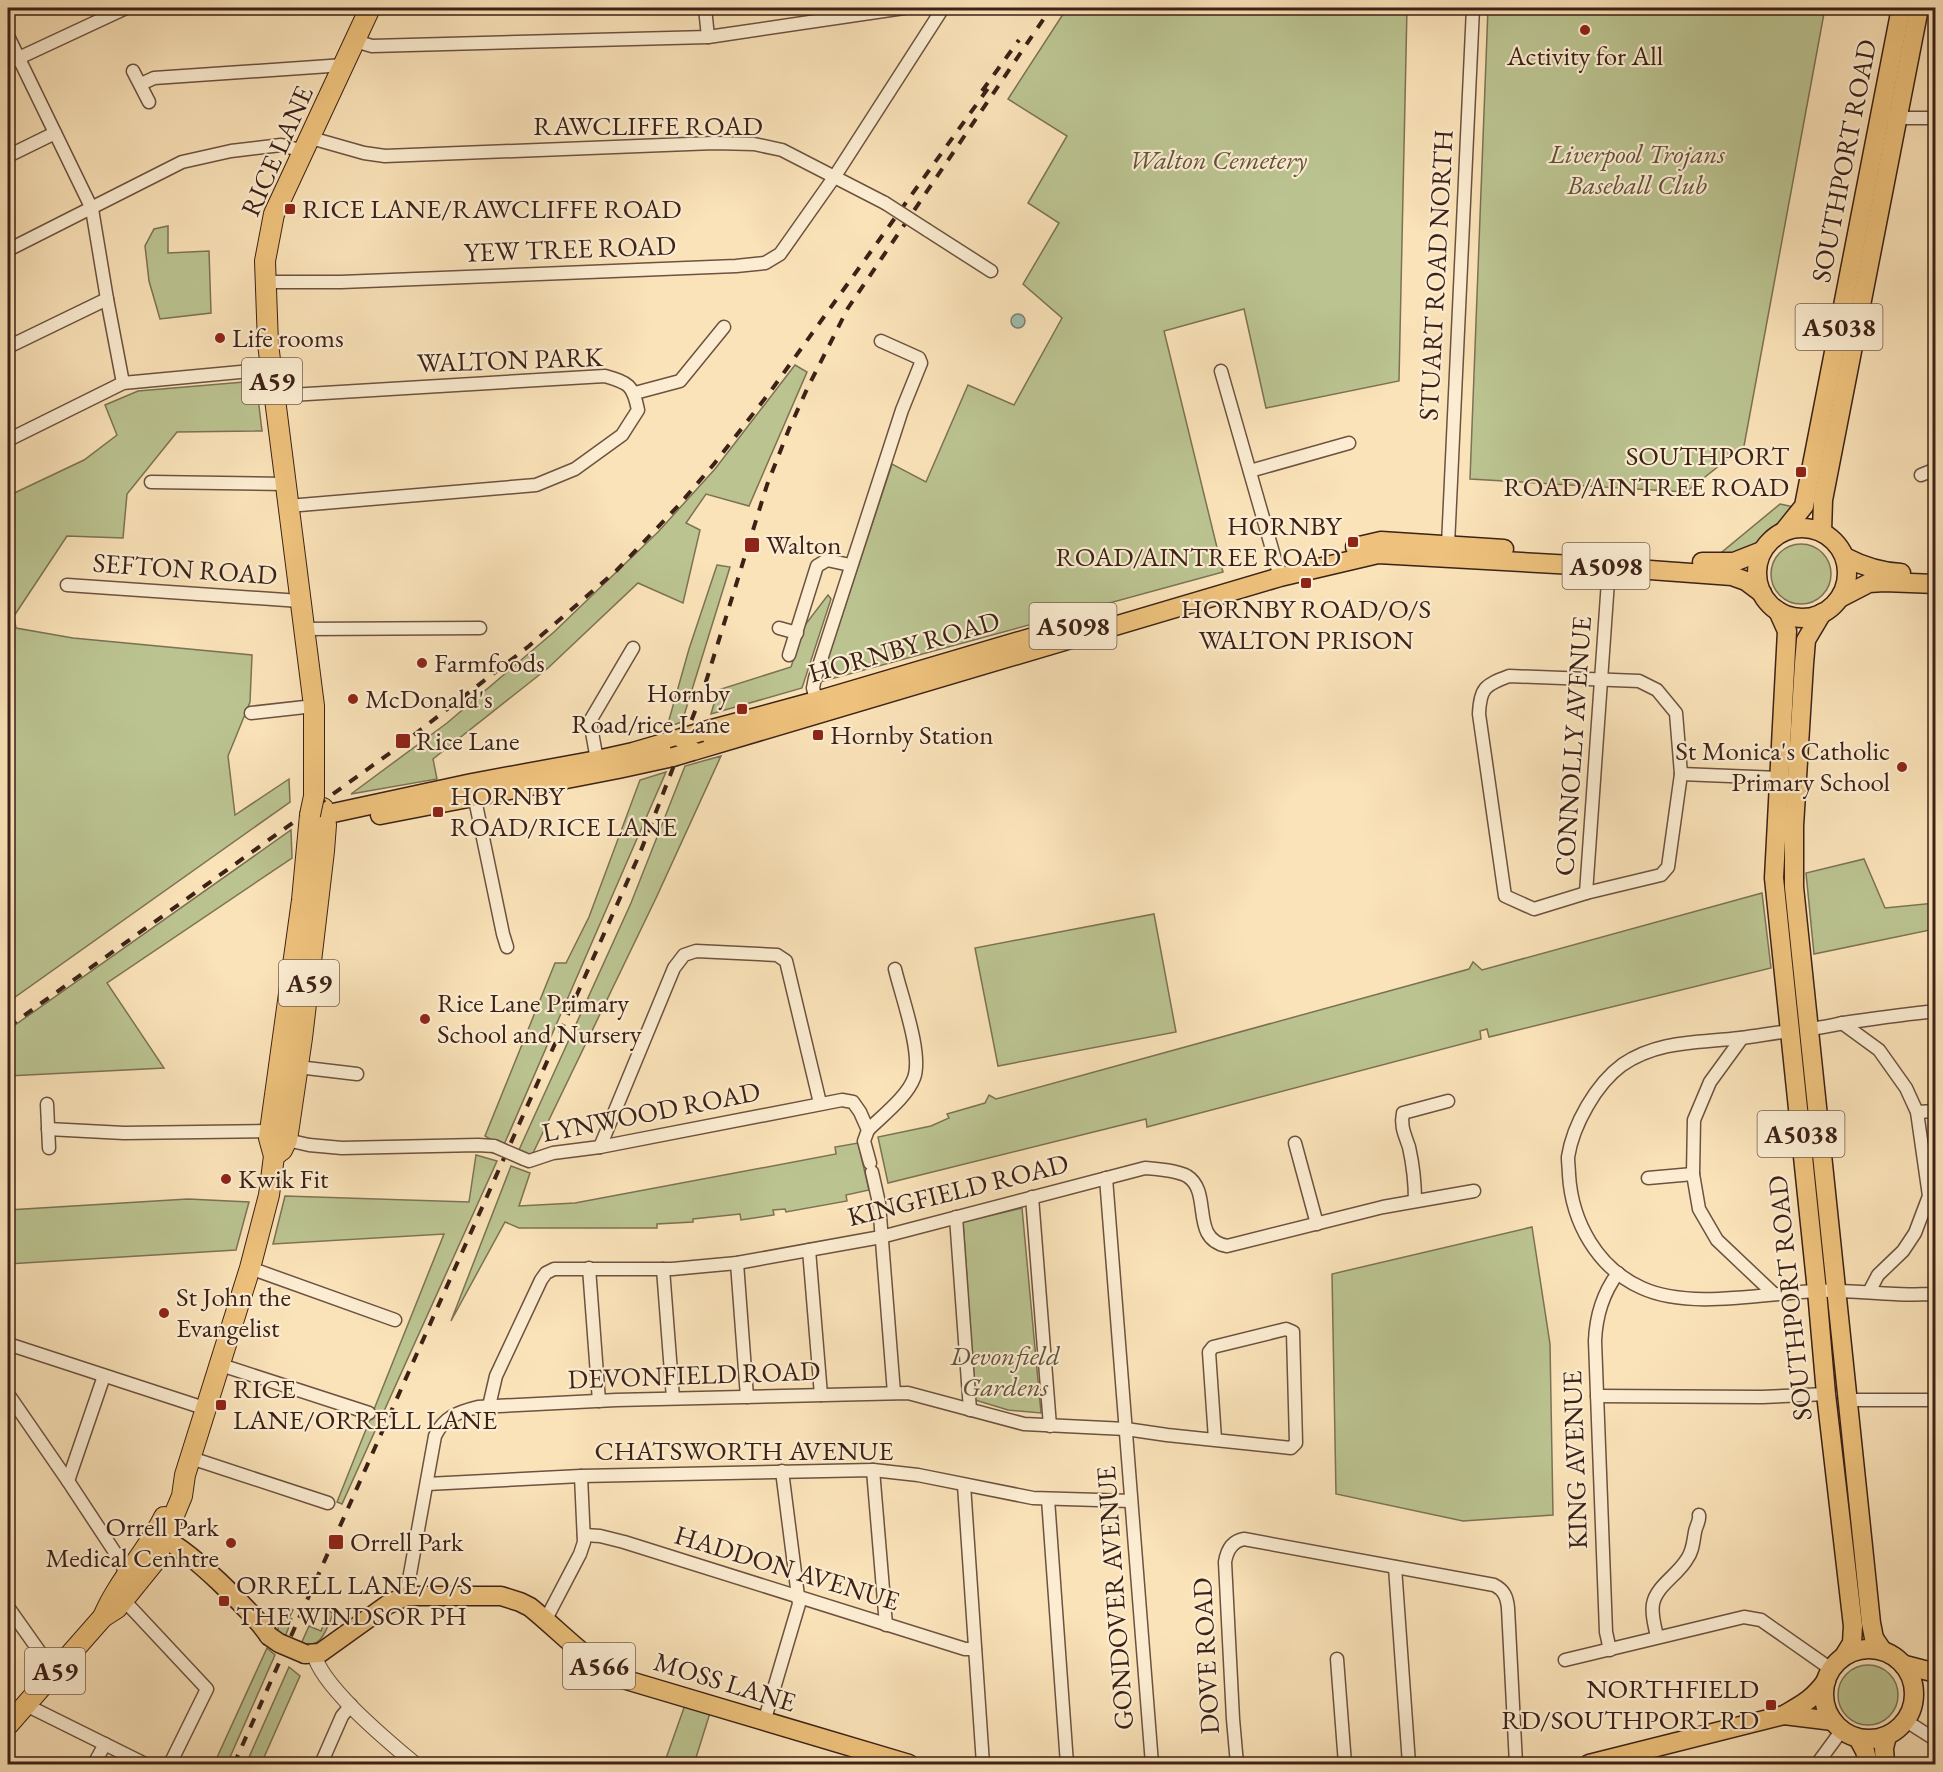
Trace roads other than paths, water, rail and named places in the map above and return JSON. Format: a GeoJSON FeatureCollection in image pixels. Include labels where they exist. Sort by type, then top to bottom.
{"type":"FeatureCollection","features":[{"type":"Feature","properties":{"kind":"highway","name":"RICE LANE"},"geometry":{"type":"LineString","coordinates":[[287,1140],[324,851],[317,809],[314,706],[271,369],[265,282],[266,245],[274,214],[370,8]]}},
{"type":"Feature","properties":{"kind":"highway","name":"RICE LANE"},"geometry":{"type":"LineString","coordinates":[[165,1537],[174,1493],[188,1466],[207,1410],[250,1268],[269,1195],[274,1156],[269,1138],[300,910],[317,809]]}},
{"type":"Feature","properties":{"kind":"highway"},"geometry":{"type":"LineString","coordinates":[[274,1156],[282,1150],[287,1140]]}},
{"type":"Feature","properties":{"kind":"highway","name":"A59"},"geometry":{"type":"LineString","coordinates":[[8,1725],[103,1617],[165,1537]]}},
{"type":"Feature","properties":{"kind":"main road","name":"SOUTHPORT ROAD"},"geometry":{"type":"LineString","coordinates":[[1784,531],[1804,506],[1901,8]]}},
{"type":"Feature","properties":{"kind":"main road","name":"SOUTHPORT ROAD"},"geometry":{"type":"LineString","coordinates":[[1822,532],[1823,500],[1919,8]]}},
{"type":"Feature","properties":{"kind":"main road"},"geometry":{"type":"LineString","coordinates":[[1784,531],[1805,527],[1822,532],[1835,541],[1845,557],[1848,568],[1847,582],[1840,598]]}},
{"type":"Feature","properties":{"kind":"main road","name":"A5038"},"geometry":{"type":"LineString","coordinates":[[1762,551],[1774,537],[1784,531]]}},
{"type":"Feature","properties":{"kind":"main road","name":"HORNBY ROAD"},"geometry":{"type":"LineString","coordinates":[[317,809],[473,790],[693,752],[818,708],[1381,541],[1719,563],[1734,562],[1762,551]]}},
{"type":"Feature","properties":{"kind":"main road"},"geometry":{"type":"LineString","coordinates":[[1762,551],[1757,572],[1762,593],[1767,601],[1779,611],[1790,616],[1803,618],[1822,614]]}},
{"type":"Feature","properties":{"kind":"main road","name":"HORNBY ROAD"},"geometry":{"type":"LineString","coordinates":[[1278,572],[1378,554],[1609,567]]}},
{"type":"Feature","properties":{"kind":"main road"},"geometry":{"type":"LineString","coordinates":[[1845,557],[1863,566],[1884,572],[1935,574]]}},
{"type":"Feature","properties":{"kind":"main road","name":"A5098"},"geometry":{"type":"LineString","coordinates":[[1609,567],[1732,576],[1746,581],[1762,593]]}},
{"type":"Feature","properties":{"kind":"main road"},"geometry":{"type":"LineString","coordinates":[[1840,598],[1869,583],[1935,584]]}},
{"type":"Feature","properties":{"kind":"main road","name":"A5038"},"geometry":{"type":"LineString","coordinates":[[1822,614],[1840,598]]}},
{"type":"Feature","properties":{"kind":"main road","name":"SOUTHPORT ROAD"},"geometry":{"type":"LineString","coordinates":[[1779,611],[1786,631],[1774,878],[1798,1030]]}},
{"type":"Feature","properties":{"kind":"main road","name":"SOUTHPORT ROAD"},"geometry":{"type":"LineString","coordinates":[[1822,614],[1806,640],[1794,826],[1794,886],[1798,1030],[1826,1394],[1853,1626],[1852,1643],[1844,1656]]}},
{"type":"Feature","properties":{"kind":"main road","name":"HORNBY ROAD"},"geometry":{"type":"LineString","coordinates":[[473,790],[633,752],[701,732],[818,708]]}},
{"type":"Feature","properties":{"kind":"main road","name":"SOUTHPORT ROAD"},"geometry":{"type":"LineString","coordinates":[[1818,1291],[1847,1400],[1871,1623],[1874,1638],[1882,1650]]}},
{"type":"Feature","properties":{"kind":"main road"},"geometry":{"type":"LineString","coordinates":[[165,1537],[237,1599],[256,1618],[269,1636],[279,1643],[310,1654]]}},
{"type":"Feature","properties":{"kind":"main road","name":"MOSS LANE"},"geometry":{"type":"LineString","coordinates":[[310,1654],[327,1648],[387,1605],[406,1596],[501,1596],[520,1602],[546,1619],[597,1665],[623,1679],[909,1764]]}},
{"type":"Feature","properties":{"kind":"main road"},"geometry":{"type":"LineString","coordinates":[[1589,1764],[1784,1715],[1817,1695],[1828,1675],[1844,1656],[1863,1648],[1891,1653],[1905,1665],[1911,1675],[1914,1705],[1906,1721],[1887,1736],[1873,1739],[1784,1715]]}},
{"type":"Feature","properties":{"kind":"main road"},"geometry":{"type":"LineString","coordinates":[[1905,1665],[1935,1673]]}},
{"type":"Feature","properties":{"kind":"main road"},"geometry":{"type":"LineString","coordinates":[[1828,1675],[1825,1702],[1844,1730],[1865,1751],[1868,1764]]}},
{"type":"Feature","properties":{"kind":"main road"},"geometry":{"type":"LineString","coordinates":[[1915,1697],[1935,1683]]}},
{"type":"Feature","properties":{"kind":"main road"},"geometry":{"type":"LineString","coordinates":[[1885,1764],[1884,1748],[1887,1736]]}},
{"type":"Feature","properties":{"kind":"street"},"geometry":{"type":"LineString","coordinates":[[13,61],[126,8]]}},
{"type":"Feature","properties":{"kind":"street"},"geometry":{"type":"LineString","coordinates":[[705,8],[708,37]]}},
{"type":"Feature","properties":{"kind":"street"},"geometry":{"type":"LineString","coordinates":[[355,41],[372,46],[708,37],[904,8]]}},
{"type":"Feature","properties":{"kind":"street","name":"YEW TREE ROAD"},"geometry":{"type":"LineString","coordinates":[[265,282],[341,282],[765,263],[780,254],[835,176],[943,8]]}},
{"type":"Feature","properties":{"kind":"street","name":"STUART ROAD NORTH"},"geometry":{"type":"LineString","coordinates":[[1448,545],[1473,8]]}},
{"type":"Feature","properties":{"kind":"street"},"geometry":{"type":"LineString","coordinates":[[8,36],[13,61],[55,133],[92,209],[106,299],[123,383]]}},
{"type":"Feature","properties":{"kind":"street"},"geometry":{"type":"LineString","coordinates":[[141,84],[154,78],[344,65]]}},
{"type":"Feature","properties":{"kind":"street"},"geometry":{"type":"LineString","coordinates":[[134,71],[149,102]]}},
{"type":"Feature","properties":{"kind":"street"},"geometry":{"type":"LineString","coordinates":[[1879,117],[1935,118]]}},
{"type":"Feature","properties":{"kind":"street"},"geometry":{"type":"LineString","coordinates":[[8,156],[55,133]]}},
{"type":"Feature","properties":{"kind":"street","name":"RAWCLIFFE ROAD"},"geometry":{"type":"LineString","coordinates":[[8,250],[182,162],[231,151],[281,145],[307,145],[385,156],[714,143],[754,144],[782,150],[885,202],[991,271]]}},
{"type":"Feature","properties":{"kind":"street"},"geometry":{"type":"LineString","coordinates":[[8,347],[106,299]]}},
{"type":"Feature","properties":{"kind":"street"},"geometry":{"type":"LineString","coordinates":[[635,393],[680,381],[724,327]]}},
{"type":"Feature","properties":{"kind":"street"},"geometry":{"type":"LineString","coordinates":[[818,708],[813,688],[814,678],[902,410],[921,363],[919,358],[881,341]]}},
{"type":"Feature","properties":{"kind":"street"},"geometry":{"type":"LineString","coordinates":[[8,440],[123,383],[271,369]]}},
{"type":"Feature","properties":{"kind":"street"},"geometry":{"type":"LineString","coordinates":[[1221,371],[1278,572]]}},
{"type":"Feature","properties":{"kind":"street","name":"WALTON PARK"},"geometry":{"type":"LineString","coordinates":[[274,396],[605,376],[627,382],[635,393],[638,410],[622,435],[575,469],[536,484],[288,506]]}},
{"type":"Feature","properties":{"kind":"street"},"geometry":{"type":"LineString","coordinates":[[1250,471],[1349,443]]}},
{"type":"Feature","properties":{"kind":"street"},"geometry":{"type":"LineString","coordinates":[[1921,475],[1935,469]]}},
{"type":"Feature","properties":{"kind":"street"},"geometry":{"type":"LineString","coordinates":[[151,482],[285,484]]}},
{"type":"Feature","properties":{"kind":"street"},"geometry":{"type":"LineString","coordinates":[[789,655],[817,566],[827,560],[850,565]]}},
{"type":"Feature","properties":{"kind":"street","name":"CONNOLLY AVENUE"},"geometry":{"type":"LineString","coordinates":[[1586,893],[1609,567]]}},
{"type":"Feature","properties":{"kind":"street","name":"SEFTON ROAD"},"geometry":{"type":"LineString","coordinates":[[67,585],[300,601]]}},
{"type":"Feature","properties":{"kind":"street"},"geometry":{"type":"LineString","coordinates":[[303,629],[480,628]]}},
{"type":"Feature","properties":{"kind":"street"},"geometry":{"type":"LineString","coordinates":[[779,628],[797,633]]}},
{"type":"Feature","properties":{"kind":"street"},"geometry":{"type":"LineString","coordinates":[[597,760],[590,721],[633,648]]}},
{"type":"Feature","properties":{"kind":"street"},"geometry":{"type":"LineString","coordinates":[[1509,676],[1639,681],[1657,690],[1676,713],[1681,774],[1668,867],[1661,875],[1586,893],[1534,909],[1505,896],[1479,714],[1480,697],[1490,683],[1509,676]]}},
{"type":"Feature","properties":{"kind":"street"},"geometry":{"type":"LineString","coordinates":[[250,713],[314,706]]}},
{"type":"Feature","properties":{"kind":"street"},"geometry":{"type":"LineString","coordinates":[[1681,774],[1779,778]]}},
{"type":"Feature","properties":{"kind":"street"},"geometry":{"type":"LineString","coordinates":[[473,790],[507,946]]}},
{"type":"Feature","properties":{"kind":"street"},"geometry":{"type":"LineString","coordinates":[[600,1147],[674,968],[684,955],[696,951],[777,955],[786,961],[820,1103]]}},
{"type":"Feature","properties":{"kind":"street"},"geometry":{"type":"LineString","coordinates":[[866,1135],[898,1102],[914,1078],[917,1056],[895,969]]}},
{"type":"Feature","properties":{"kind":"street"},"geometry":{"type":"LineString","coordinates":[[1935,1011],[1742,1038],[1664,1045],[1623,1064],[1599,1085],[1580,1119],[1568,1157],[1570,1192],[1582,1230],[1599,1255],[1618,1273],[1641,1288],[1669,1297],[1699,1299],[1818,1291],[1935,1294]]}},
{"type":"Feature","properties":{"kind":"street"},"geometry":{"type":"LineString","coordinates":[[1842,1023],[1880,1050],[1906,1088],[1917,1112],[1932,1196],[1915,1233],[1903,1251],[1878,1275],[1869,1292]]}},
{"type":"Feature","properties":{"kind":"street"},"geometry":{"type":"LineString","coordinates":[[1742,1038],[1710,1082],[1694,1120],[1693,1174],[1699,1209],[1717,1240],[1774,1294]]}},
{"type":"Feature","properties":{"kind":"street"},"geometry":{"type":"LineString","coordinates":[[341,1072],[342,1059]]}},
{"type":"Feature","properties":{"kind":"street"},"geometry":{"type":"LineString","coordinates":[[298,1067],[357,1074]]}},
{"type":"Feature","properties":{"kind":"street","name":"LYNWOOD ROAD"},"geometry":{"type":"LineString","coordinates":[[270,1131],[287,1140],[342,1148],[494,1146],[529,1161],[553,1153],[600,1147],[820,1103],[842,1100],[854,1102],[860,1112],[866,1135],[877,1191],[894,1393]]}},
{"type":"Feature","properties":{"kind":"street"},"geometry":{"type":"LineString","coordinates":[[1415,1201],[1411,1158],[1401,1123],[1403,1113],[1448,1101]]}},
{"type":"Feature","properties":{"kind":"street"},"geometry":{"type":"LineString","coordinates":[[46,1104],[49,1148]]}},
{"type":"Feature","properties":{"kind":"street"},"geometry":{"type":"LineString","coordinates":[[1917,1112],[1935,1111]]}},
{"type":"Feature","properties":{"kind":"street"},"geometry":{"type":"LineString","coordinates":[[48,1129],[124,1133],[270,1131]]}},
{"type":"Feature","properties":{"kind":"street"},"geometry":{"type":"LineString","coordinates":[[1295,1141],[1317,1224]]}},
{"type":"Feature","properties":{"kind":"street","name":"KINGFIELD ROAD"},"geometry":{"type":"LineString","coordinates":[[489,1406],[496,1376],[543,1276],[554,1269],[663,1269],[737,1263],[881,1237],[1144,1168],[1187,1176],[1197,1187],[1203,1220],[1209,1235],[1220,1244],[1231,1245],[1383,1207],[1474,1191]]}},
{"type":"Feature","properties":{"kind":"street"},"geometry":{"type":"LineString","coordinates":[[1648,1178],[1693,1174]]}},
{"type":"Feature","properties":{"kind":"street","name":"GONDOVER AVENUE"},"geometry":{"type":"LineString","coordinates":[[1106,1178],[1152,1764]]}},
{"type":"Feature","properties":{"kind":"street"},"geometry":{"type":"LineString","coordinates":[[1032,1197],[1050,1425]]}},
{"type":"Feature","properties":{"kind":"street"},"geometry":{"type":"LineString","coordinates":[[956,1217],[970,1410]]}},
{"type":"Feature","properties":{"kind":"street"},"geometry":{"type":"LineString","coordinates":[[809,1250],[821,1395]]}},
{"type":"Feature","properties":{"kind":"street"},"geometry":{"type":"LineString","coordinates":[[737,1263],[747,1397]]}},
{"type":"Feature","properties":{"kind":"street"},"geometry":{"type":"LineString","coordinates":[[250,1268],[395,1320]]}},
{"type":"Feature","properties":{"kind":"street"},"geometry":{"type":"LineString","coordinates":[[589,1268],[599,1401]]}},
{"type":"Feature","properties":{"kind":"street"},"geometry":{"type":"LineString","coordinates":[[663,1269],[673,1398]]}},
{"type":"Feature","properties":{"kind":"street","name":"KING AVENUE"},"geometry":{"type":"LineString","coordinates":[[1610,1650],[1606,1632],[1595,1341],[1597,1321],[1606,1290],[1618,1273]]}},
{"type":"Feature","properties":{"kind":"street","name":"DEVONFIELD ROAD"},"geometry":{"type":"LineString","coordinates":[[406,1596],[428,1484],[432,1446],[443,1422],[458,1413],[489,1406],[673,1398],[894,1393],[920,1395],[1016,1422],[1126,1429],[1291,1448],[1296,1443],[1293,1332],[1286,1329],[1213,1347],[1209,1352],[1215,1439]]}},
{"type":"Feature","properties":{"kind":"street"},"geometry":{"type":"LineString","coordinates":[[8,1344],[207,1410]]}},
{"type":"Feature","properties":{"kind":"street"},"geometry":{"type":"LineString","coordinates":[[221,1365],[369,1413]]}},
{"type":"Feature","properties":{"kind":"street"},"geometry":{"type":"LineString","coordinates":[[68,1481],[104,1376]]}},
{"type":"Feature","properties":{"kind":"street"},"geometry":{"type":"LineString","coordinates":[[8,1394],[123,1566],[122,1590],[207,1689],[170,1764]]}},
{"type":"Feature","properties":{"kind":"street"},"geometry":{"type":"LineString","coordinates":[[1597,1395],[1775,1397],[1826,1394]]}},
{"type":"Feature","properties":{"kind":"street"},"geometry":{"type":"LineString","coordinates":[[1847,1400],[1935,1400]]}},
{"type":"Feature","properties":{"kind":"street"},"geometry":{"type":"LineString","coordinates":[[188,1466],[328,1503]]}},
{"type":"Feature","properties":{"kind":"street"},"geometry":{"type":"LineString","coordinates":[[873,1470],[886,1625]]}},
{"type":"Feature","properties":{"kind":"street","name":"CHATSWORTH AVENUE"},"geometry":{"type":"LineString","coordinates":[[428,1484],[581,1476],[873,1470],[918,1475],[1011,1495],[1048,1499],[1131,1501]]}},
{"type":"Feature","properties":{"kind":"street"},"geometry":{"type":"LineString","coordinates":[[764,1722],[797,1616],[798,1597],[782,1471]]}},
{"type":"Feature","properties":{"kind":"street"},"geometry":{"type":"LineString","coordinates":[[546,1619],[584,1542],[581,1476]]}},
{"type":"Feature","properties":{"kind":"street"},"geometry":{"type":"LineString","coordinates":[[964,1485],[983,1764]]}},
{"type":"Feature","properties":{"kind":"street"},"geometry":{"type":"LineString","coordinates":[[1048,1499],[1067,1764]]}},
{"type":"Feature","properties":{"kind":"street"},"geometry":{"type":"LineString","coordinates":[[1658,1637],[1652,1611],[1654,1600],[1659,1590],[1688,1559],[1693,1548],[1695,1529],[1700,1522],[1699,1515]]}},
{"type":"Feature","properties":{"kind":"street","name":"HADDON AVENUE"},"geometry":{"type":"LineString","coordinates":[[584,1535],[624,1542],[886,1625],[966,1649],[975,1649]]}},
{"type":"Feature","properties":{"kind":"street","name":"DOVE ROAD"},"geometry":{"type":"LineString","coordinates":[[1237,1764],[1225,1562],[1231,1546],[1239,1540],[1250,1539],[1395,1567]]}},
{"type":"Feature","properties":{"kind":"street"},"geometry":{"type":"LineString","coordinates":[[1410,1764],[1395,1567],[1494,1585],[1503,1592],[1508,1608],[1516,1764]]}},
{"type":"Feature","properties":{"kind":"street"},"geometry":{"type":"LineString","coordinates":[[8,1608],[54,1672]]}},
{"type":"Feature","properties":{"kind":"street"},"geometry":{"type":"LineString","coordinates":[[1565,1660],[1738,1618],[1756,1618],[1828,1675]]}},
{"type":"Feature","properties":{"kind":"street"},"geometry":{"type":"LineString","coordinates":[[310,1654],[325,1678],[415,1764]]}},
{"type":"Feature","properties":{"kind":"street"},"geometry":{"type":"LineString","coordinates":[[1337,1659],[1345,1764]]}},
{"type":"Feature","properties":{"kind":"street"},"geometry":{"type":"LineString","coordinates":[[26,1705],[145,1764]]}},
{"type":"Feature","properties":{"kind":"street"},"geometry":{"type":"LineString","coordinates":[[321,1764],[342,1716],[351,1705]]}},
{"type":"Feature","properties":{"kind":"street"},"geometry":{"type":"LineString","coordinates":[[1906,1721],[1935,1740]]}},
{"type":"Feature","properties":{"kind":"street"},"geometry":{"type":"LineString","coordinates":[[1817,1764],[1844,1730]]}},
{"type":"Feature","properties":{"kind":"street"},"geometry":{"type":"LineString","coordinates":[[94,1764],[105,1744]]}},
{"type":"Feature","properties":{"kind":"railway"},"geometry":{"type":"LineString","coordinates":[[234,1764],[640,853],[704,688],[767,485],[807,389],[848,308],[1051,8]]}},
{"type":"Feature","properties":{"kind":"railway"},"geometry":{"type":"LineString","coordinates":[[982,91],[1019,40]]}},
{"type":"Feature","properties":{"kind":"railway"},"geometry":{"type":"LineString","coordinates":[[8,1027],[397,748],[529,646],[616,571],[678,506],[770,392],[989,87]]}},
{"type":"Feature","properties":{"kind":"place","name":"Activity for All"},"geometry":{"type":"Point","coordinates":[1585,30]}},
{"type":"Feature","properties":{"kind":"place","name":"RICE LANE/RAWCLIFFE ROAD"},"geometry":{"type":"Point","coordinates":[290,209]}},
{"type":"Feature","properties":{"kind":"place","name":"Life rooms"},"geometry":{"type":"Point","coordinates":[220,338]}},
{"type":"Feature","properties":{"kind":"place","name":"SOUTHPORT ROAD/AINTREE ROAD"},"geometry":{"type":"Point","coordinates":[1801,472]}},
{"type":"Feature","properties":{"kind":"place","name":"HORNBY ROAD/AINTREE ROAD"},"geometry":{"type":"Point","coordinates":[1353,542]}},
{"type":"Feature","properties":{"kind":"place","name":"Walton"},"geometry":{"type":"Point","coordinates":[752,545]}},
{"type":"Feature","properties":{"kind":"place","name":"HORNBY ROAD/O/S WALTON PRISON"},"geometry":{"type":"Point","coordinates":[1306,583]}},
{"type":"Feature","properties":{"kind":"place","name":"Farmfoods"},"geometry":{"type":"Point","coordinates":[422,663]}},
{"type":"Feature","properties":{"kind":"place","name":"McDonald's"},"geometry":{"type":"Point","coordinates":[353,699]}},
{"type":"Feature","properties":{"kind":"place","name":"Hornby Road/rice Lane"},"geometry":{"type":"Point","coordinates":[742,709]}},
{"type":"Feature","properties":{"kind":"place","name":"Hornby Station"},"geometry":{"type":"Point","coordinates":[818,735]}},
{"type":"Feature","properties":{"kind":"place","name":"Rice Lane"},"geometry":{"type":"Point","coordinates":[403,741]}},
{"type":"Feature","properties":{"kind":"place","name":"St Monica's Catholic Primary School"},"geometry":{"type":"Point","coordinates":[1902,767]}},
{"type":"Feature","properties":{"kind":"place","name":"HORNBY ROAD/RICE LANE"},"geometry":{"type":"Point","coordinates":[438,812]}},
{"type":"Feature","properties":{"kind":"place","name":"Rice Lane Primary School and Nursery"},"geometry":{"type":"Point","coordinates":[425,1019]}},
{"type":"Feature","properties":{"kind":"place","name":"Kwik Fit"},"geometry":{"type":"Point","coordinates":[226,1179]}},
{"type":"Feature","properties":{"kind":"place","name":"St John the Evangelist"},"geometry":{"type":"Point","coordinates":[164,1313]}},
{"type":"Feature","properties":{"kind":"place","name":"RICE LANE/ORRELL LANE"},"geometry":{"type":"Point","coordinates":[221,1405]}},
{"type":"Feature","properties":{"kind":"place","name":"Orrell Park"},"geometry":{"type":"Point","coordinates":[336,1542]}},
{"type":"Feature","properties":{"kind":"place","name":"Orrell Park Medical Cenhtre"},"geometry":{"type":"Point","coordinates":[231,1543]}},
{"type":"Feature","properties":{"kind":"place","name":"ORRELL LANE/O/S THE WINDSOR PH"},"geometry":{"type":"Point","coordinates":[224,1601]}},
{"type":"Feature","properties":{"kind":"place","name":"NORTHFIELD RD/SOUTHPORT RD"},"geometry":{"type":"Point","coordinates":[1771,1705]}},
{"type":"Feature","properties":{"kind":"park label","name":"Walton Cemetery"},"geometry":{"type":"Point","coordinates":[1218,160]}},
{"type":"Feature","properties":{"kind":"park label","name":"Liverpool Trojans Baseball Club"},"geometry":{"type":"Point","coordinates":[1637,170]}},
{"type":"Feature","properties":{"kind":"park label","name":"Devonfield Gardens"},"geometry":{"type":"Point","coordinates":[1005,1372]}}]}
